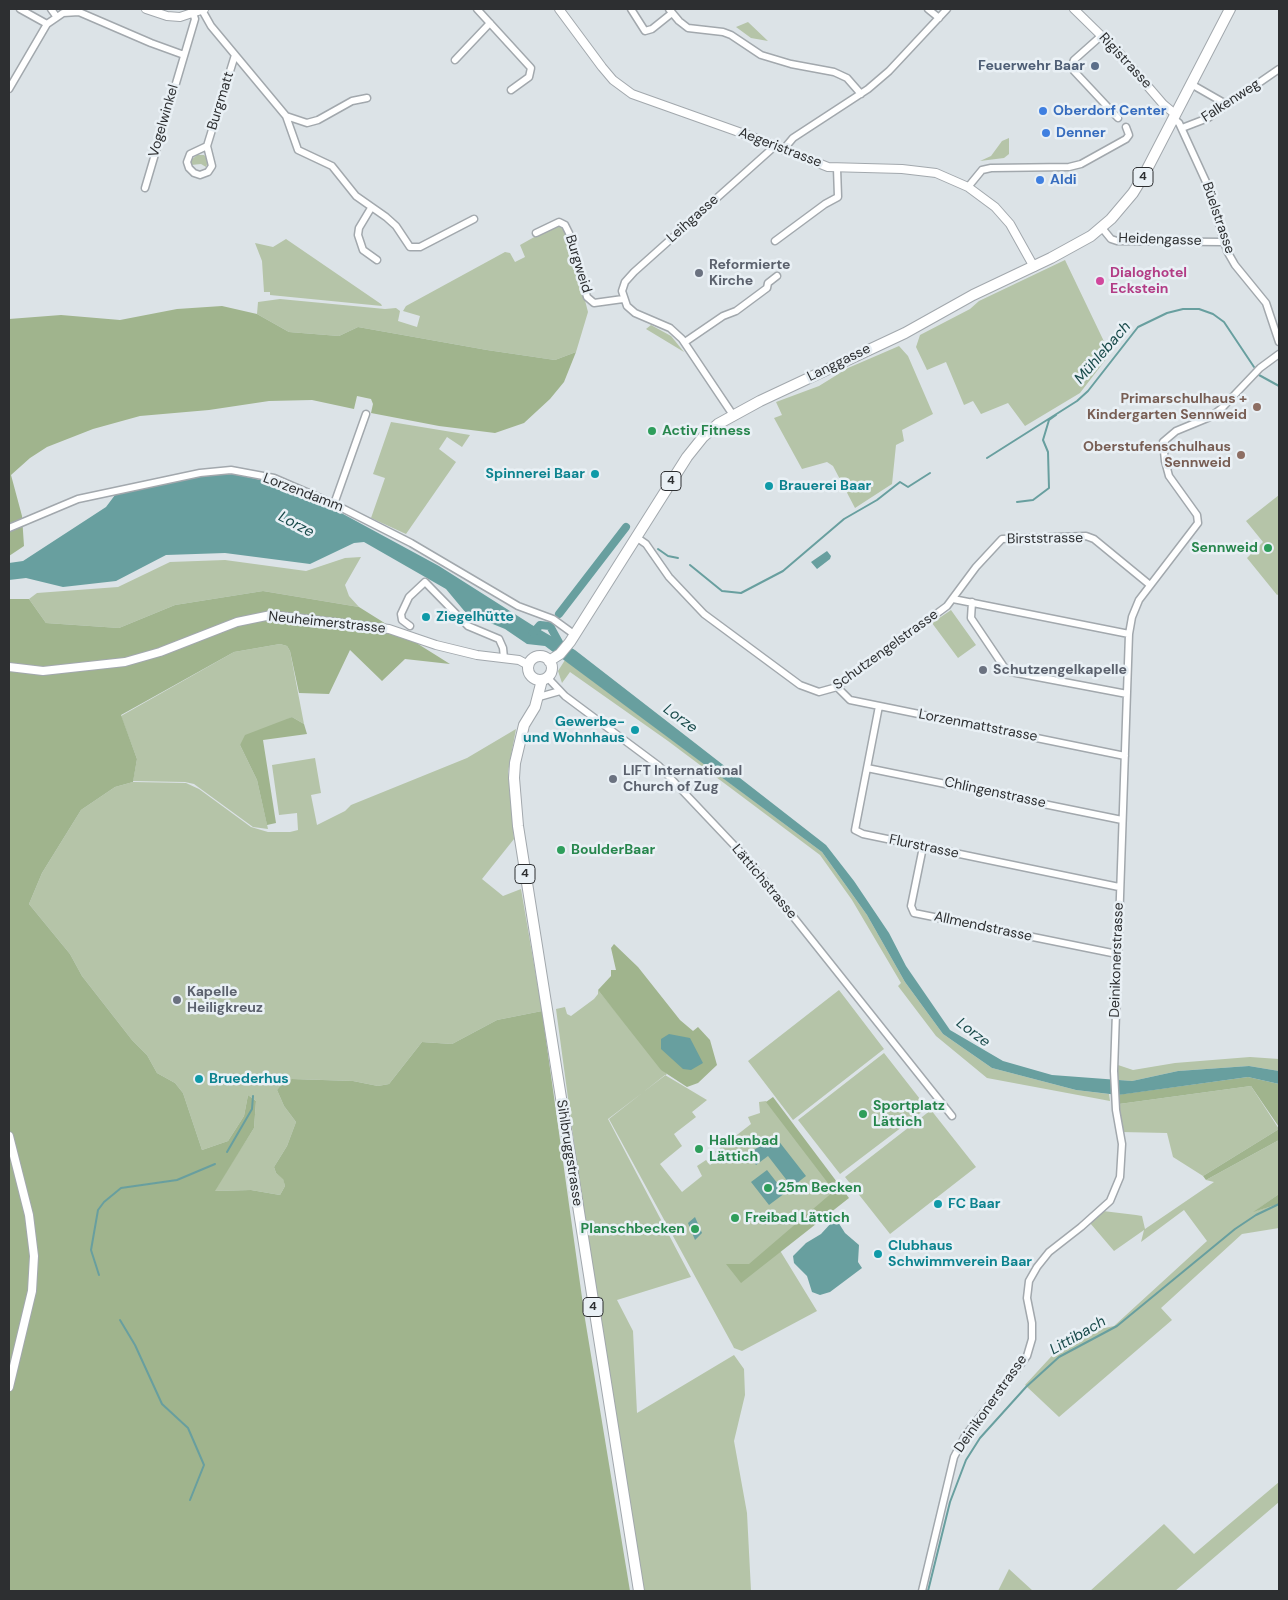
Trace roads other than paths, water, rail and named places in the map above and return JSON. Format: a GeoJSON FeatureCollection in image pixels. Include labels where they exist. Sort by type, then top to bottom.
{"type":"FeatureCollection","features":[{"type":"Feature","properties":{"kind":"main road","name":"4"},"geometry":{"type":"LineString","coordinates":[[1174,116],[1230,9]]}},
{"type":"Feature","properties":{"kind":"main road","name":"Langgasse"},"geometry":{"type":"LineString","coordinates":[[553,659],[572,638],[687,457],[706,434],[733,415],[1069,249],[1102,228],[1133,193],[1174,116]]}},
{"type":"Feature","properties":{"kind":"main road"},"geometry":{"type":"LineString","coordinates":[[536,657],[553,659],[552,668],[541,678],[528,670],[528,664],[536,657]]}},
{"type":"Feature","properties":{"kind":"main road","name":"Sihlbruggstrasse"},"geometry":{"type":"LineString","coordinates":[[528,716],[535,707],[539,697],[541,678]]}},
{"type":"Feature","properties":{"kind":"main road","name":"Sihlbruggstrasse"},"geometry":{"type":"LineString","coordinates":[[541,678],[534,689],[514,770],[519,835],[639,1591]]}},
{"type":"Feature","properties":{"kind":"street"},"geometry":{"type":"LineString","coordinates":[[20,9],[47,24]]}},
{"type":"Feature","properties":{"kind":"street"},"geometry":{"type":"LineString","coordinates":[[51,9],[56,16]]}},
{"type":"Feature","properties":{"kind":"street"},"geometry":{"type":"LineString","coordinates":[[146,9],[167,16],[180,17],[203,9]]}},
{"type":"Feature","properties":{"kind":"street","name":"Burgmatt"},"geometry":{"type":"LineString","coordinates":[[203,9],[211,26],[286,116],[298,150],[332,166],[356,196],[396,226],[410,247],[420,247],[474,219]]}},
{"type":"Feature","properties":{"kind":"street"},"geometry":{"type":"LineString","coordinates":[[477,9],[531,68],[529,78],[511,90]]}},
{"type":"Feature","properties":{"kind":"street","name":"Aegeristrasse"},"geometry":{"type":"LineString","coordinates":[[560,9],[602,67],[625,89],[650,101],[775,146],[809,161],[837,168],[936,172],[968,187],[995,207],[1010,224],[1034,266]]}},
{"type":"Feature","properties":{"kind":"street"},"geometry":{"type":"LineString","coordinates":[[631,9],[645,31],[652,29],[670,11],[688,28],[718,31],[731,35],[761,55],[791,64],[834,72],[847,78],[861,94]]}},
{"type":"Feature","properties":{"kind":"street"},"geometry":{"type":"LineString","coordinates":[[928,9],[939,18]]}},
{"type":"Feature","properties":{"kind":"street"},"geometry":{"type":"LineString","coordinates":[[783,150],[793,138],[861,94],[889,71],[947,9]]}},
{"type":"Feature","properties":{"kind":"street","name":"Rigistrasse"},"geometry":{"type":"LineString","coordinates":[[1074,9],[1146,82],[1174,116]]}},
{"type":"Feature","properties":{"kind":"street"},"geometry":{"type":"LineString","coordinates":[[9,89],[47,24],[56,16],[69,12],[91,15],[151,43],[184,55]]}},
{"type":"Feature","properties":{"kind":"street","name":"Vogelwinkel"},"geometry":{"type":"LineString","coordinates":[[145,188],[195,19],[193,13]]}},
{"type":"Feature","properties":{"kind":"street"},"geometry":{"type":"LineString","coordinates":[[455,60],[490,23]]}},
{"type":"Feature","properties":{"kind":"street"},"geometry":{"type":"LineString","coordinates":[[1101,36],[1074,60],[1072,65],[1074,71],[1118,118]]}},
{"type":"Feature","properties":{"kind":"street","name":"Burgmatt"},"geometry":{"type":"LineString","coordinates":[[207,146],[190,154],[187,162],[189,168],[194,173],[200,175],[208,172],[212,166],[207,146],[235,55]]}},
{"type":"Feature","properties":{"kind":"street","name":"Falkenweg"},"geometry":{"type":"LineString","coordinates":[[1182,128],[1208,118],[1279,69]]}},
{"type":"Feature","properties":{"kind":"street"},"geometry":{"type":"LineString","coordinates":[[1191,84],[1226,104]]}},
{"type":"Feature","properties":{"kind":"street"},"geometry":{"type":"LineString","coordinates":[[286,116],[307,123],[318,120],[352,101],[368,98]]}},
{"type":"Feature","properties":{"kind":"street","name":"Büelstrasse"},"geometry":{"type":"LineString","coordinates":[[1174,116],[1182,128],[1207,184],[1223,242],[1235,265],[1266,303],[1279,342]]}},
{"type":"Feature","properties":{"kind":"street"},"geometry":{"type":"LineString","coordinates":[[968,187],[982,170],[991,168],[1069,167],[1081,164],[1126,139],[1129,135],[1126,127]]}},
{"type":"Feature","properties":{"kind":"street","name":"Leihgasse"},"geometry":{"type":"LineString","coordinates":[[623,299],[623,286],[630,276],[775,146]]}},
{"type":"Feature","properties":{"kind":"street"},"geometry":{"type":"LineString","coordinates":[[775,241],[825,204],[838,197],[837,168]]}},
{"type":"Feature","properties":{"kind":"street"},"geometry":{"type":"LineString","coordinates":[[371,208],[359,228],[358,235],[363,250],[377,260]]}},
{"type":"Feature","properties":{"kind":"street","name":"Burgweid"},"geometry":{"type":"LineString","coordinates":[[536,233],[560,222],[569,232],[587,297],[594,303],[623,299]]}},
{"type":"Feature","properties":{"kind":"street","name":"Heidengasse"},"geometry":{"type":"LineString","coordinates":[[1102,228],[1111,239],[1117,241],[1223,242]]}},
{"type":"Feature","properties":{"kind":"street"},"geometry":{"type":"LineString","coordinates":[[685,342],[723,316],[736,311],[767,288],[768,283],[777,276]]}},
{"type":"Feature","properties":{"kind":"street"},"geometry":{"type":"LineString","coordinates":[[623,299],[635,313],[670,328],[685,342],[733,415]]}},
{"type":"Feature","properties":{"kind":"street","name":"Deinikonerstrasse"},"geometry":{"type":"LineString","coordinates":[[922,1591],[954,1457],[965,1436],[1027,1356],[1032,1340],[1032,1322],[1027,1298],[1029,1282],[1037,1267],[1049,1252],[1102,1209],[1116,1192],[1122,1162],[1114,1078],[1129,634],[1132,617],[1139,600],[1198,523],[1197,515],[1169,476],[1163,442],[1176,431],[1210,418],[1260,368],[1279,354]]}},
{"type":"Feature","properties":{"kind":"street"},"geometry":{"type":"LineString","coordinates":[[334,504],[366,414]]}},
{"type":"Feature","properties":{"kind":"street","name":"Lorzendamm"},"geometry":{"type":"LineString","coordinates":[[9,528],[78,499],[200,473],[231,470],[274,478],[334,504],[410,543],[518,606],[553,619],[572,638]]}},
{"type":"Feature","properties":{"kind":"street","name":"Birststrasse"},"geometry":{"type":"LineString","coordinates":[[953,599],[996,543],[1007,538],[1086,536],[1094,539],[1150,584]]}},
{"type":"Feature","properties":{"kind":"street","name":"Schutzengelstrasse"},"geometry":{"type":"LineString","coordinates":[[636,537],[646,544],[669,577],[704,614],[800,685],[819,692],[837,687],[953,599]]}},
{"type":"Feature","properties":{"kind":"street"},"geometry":{"type":"LineString","coordinates":[[410,626],[402,620],[401,614],[409,597],[425,582],[468,626],[499,639],[504,648],[504,658]]}},
{"type":"Feature","properties":{"kind":"street"},"geometry":{"type":"LineString","coordinates":[[953,599],[1129,634]]}},
{"type":"Feature","properties":{"kind":"street"},"geometry":{"type":"LineString","coordinates":[[972,602],[971,618],[1004,668],[1011,672],[1127,694]]}},
{"type":"Feature","properties":{"kind":"street","name":"Neuheimerstrasse"},"geometry":{"type":"LineString","coordinates":[[9,667],[43,671],[125,662],[160,652],[237,622],[271,615],[389,629],[436,645],[477,655],[519,660],[528,664]]}},
{"type":"Feature","properties":{"kind":"street","name":"Lättichstrasse"},"geometry":{"type":"LineString","coordinates":[[541,678],[659,766],[748,860],[952,1116]]}},
{"type":"Feature","properties":{"kind":"street","name":"Lorzenmattstrasse"},"geometry":{"type":"LineString","coordinates":[[837,687],[850,700],[1125,756]]}},
{"type":"Feature","properties":{"kind":"street"},"geometry":{"type":"LineString","coordinates":[[539,697],[560,691]]}},
{"type":"Feature","properties":{"kind":"street","name":"Flurstrasse"},"geometry":{"type":"LineString","coordinates":[[879,706],[855,830],[863,834],[923,848],[1120,887]]}},
{"type":"Feature","properties":{"kind":"street","name":"Chlingenstrasse"},"geometry":{"type":"LineString","coordinates":[[867,768],[1122,820]]}},
{"type":"Feature","properties":{"kind":"street","name":"Allmendstrasse"},"geometry":{"type":"LineString","coordinates":[[923,848],[911,906],[914,913],[1117,954]]}},
{"type":"Feature","properties":{"kind":"street"},"geometry":{"type":"LineString","coordinates":[[9,1136],[29,1215],[34,1256],[32,1291],[9,1388]]}},
{"type":"Feature","properties":{"kind":"water","name":"Lorze"},"geometry":{"type":"Polygon","coordinates":[[[234,474],[265,481],[332,508],[439,566],[575,650],[826,845],[854,881],[889,933],[906,966],[950,1030],[1003,1061],[1052,1075],[1132,1081],[1178,1071],[1249,1066],[1279,1071],[1279,1084],[1248,1077],[1118,1095],[1076,1090],[992,1068],[943,1034],[905,982],[867,915],[822,852],[545,646],[527,644],[505,629],[466,613],[446,589],[364,542],[354,543],[310,564],[225,553],[166,555],[116,581],[63,587],[26,578],[9,580],[9,563],[23,561],[106,507],[115,495],[202,476],[234,474]]]}},
{"type":"Feature","properties":{"kind":"water"},"geometry":{"type":"Polygon","coordinates":[[[827,551],[831,556],[830,559],[817,569],[811,562],[827,551]]]}},
{"type":"Feature","properties":{"kind":"water"},"geometry":{"type":"Polygon","coordinates":[[[669,1034],[690,1038],[703,1063],[691,1070],[683,1069],[661,1049],[661,1039],[669,1034]]]}},
{"type":"Feature","properties":{"kind":"water"},"geometry":{"type":"Polygon","coordinates":[[[774,1135],[806,1176],[792,1187],[768,1156],[756,1165],[749,1154],[774,1135]]]}},
{"type":"Feature","properties":{"kind":"water","name":"25m Becken"},"geometry":{"type":"Polygon","coordinates":[[[767,1170],[785,1193],[769,1205],[751,1182],[767,1170]]]}},
{"type":"Feature","properties":{"kind":"water","name":"Planschbecken"},"geometry":{"type":"Polygon","coordinates":[[[695,1217],[702,1233],[695,1240],[688,1223],[695,1217]]]}},
{"type":"Feature","properties":{"kind":"water"},"geometry":{"type":"Polygon","coordinates":[[[832,1222],[838,1222],[845,1233],[859,1245],[858,1262],[862,1268],[830,1292],[820,1295],[812,1292],[807,1276],[794,1263],[793,1256],[806,1243],[821,1234],[832,1222]]]}},
{"type":"Feature","properties":{"kind":"waterway","name":"Mühlebach"},"geometry":{"type":"LineString","coordinates":[[987,458],[1077,401],[1088,391],[1138,327],[1167,313],[1183,309],[1199,309],[1213,314],[1224,322],[1254,367]]}},
{"type":"Feature","properties":{"kind":"waterway","name":"Mühlebach"},"geometry":{"type":"LineString","coordinates":[[1259,375],[1279,386]]}},
{"type":"Feature","properties":{"kind":"waterway"},"geometry":{"type":"LineString","coordinates":[[1017,502],[1033,500],[1049,488],[1048,452],[1043,440],[1049,420],[1056,415]]}},
{"type":"Feature","properties":{"kind":"waterway","name":"Mühlebach"},"geometry":{"type":"LineString","coordinates":[[690,565],[722,591],[741,593],[783,571],[844,519],[877,500],[900,482],[908,487],[930,473]]}},
{"type":"Feature","properties":{"kind":"waterway"},"geometry":{"type":"LineString","coordinates":[[559,614],[626,527]]}},
{"type":"Feature","properties":{"kind":"waterway","name":"Mühlebach"},"geometry":{"type":"LineString","coordinates":[[658,549],[668,556],[678,558]]}},
{"type":"Feature","properties":{"kind":"waterway"},"geometry":{"type":"LineString","coordinates":[[533,633],[540,625],[550,626],[562,648]]}},
{"type":"Feature","properties":{"kind":"waterway"},"geometry":{"type":"LineString","coordinates":[[227,1152],[252,1109],[253,1096]]}},
{"type":"Feature","properties":{"kind":"waterway"},"geometry":{"type":"LineString","coordinates":[[99,1275],[91,1250],[98,1210],[104,1202],[121,1188],[177,1180],[215,1164]]}},
{"type":"Feature","properties":{"kind":"waterway","name":"Littibach"},"geometry":{"type":"LineString","coordinates":[[928,1591],[950,1502],[966,1460],[980,1438],[1026,1387],[1059,1357],[1117,1326],[1235,1229],[1256,1215],[1279,1204]]}},
{"type":"Feature","properties":{"kind":"waterway"},"geometry":{"type":"LineString","coordinates":[[120,1320],[135,1345],[162,1404],[188,1428],[204,1465],[190,1500]]}},
{"type":"Feature","properties":{"kind":"place","name":"Feuerwehr Baar"},"geometry":{"type":"Point","coordinates":[1095,66]}},
{"type":"Feature","properties":{"kind":"place","name":"Oberdorf Center"},"geometry":{"type":"Point","coordinates":[1043,111]}},
{"type":"Feature","properties":{"kind":"place","name":"Denner"},"geometry":{"type":"Point","coordinates":[1046,133]}},
{"type":"Feature","properties":{"kind":"place","name":"Aldi"},"geometry":{"type":"Point","coordinates":[1040,180]}},
{"type":"Feature","properties":{"kind":"place","name":"Reformierte Kirche"},"geometry":{"type":"Point","coordinates":[699,273]}},
{"type":"Feature","properties":{"kind":"place","name":"Dialoghotel Eckstein"},"geometry":{"type":"Point","coordinates":[1100,281]}},
{"type":"Feature","properties":{"kind":"place","name":"Primarschulhaus + Kindergarten Sennweid"},"geometry":{"type":"Point","coordinates":[1257,407]}},
{"type":"Feature","properties":{"kind":"place","name":"Activ Fitness"},"geometry":{"type":"Point","coordinates":[652,431]}},
{"type":"Feature","properties":{"kind":"place","name":"Oberstufenschulhaus Sennweid"},"geometry":{"type":"Point","coordinates":[1241,455]}},
{"type":"Feature","properties":{"kind":"place","name":"Spinnerei Baar"},"geometry":{"type":"Point","coordinates":[595,474]}},
{"type":"Feature","properties":{"kind":"place","name":"Brauerei Baar"},"geometry":{"type":"Point","coordinates":[769,486]}},
{"type":"Feature","properties":{"kind":"place","name":"Sennweid"},"geometry":{"type":"Point","coordinates":[1268,548]}},
{"type":"Feature","properties":{"kind":"place","name":"Ziegelhütte"},"geometry":{"type":"Point","coordinates":[426,617]}},
{"type":"Feature","properties":{"kind":"place","name":"Schutzengelkapelle"},"geometry":{"type":"Point","coordinates":[983,670]}},
{"type":"Feature","properties":{"kind":"place","name":"Gewerbe- und Wohnhaus"},"geometry":{"type":"Point","coordinates":[635,730]}},
{"type":"Feature","properties":{"kind":"place","name":"LIFT International Church of Zug"},"geometry":{"type":"Point","coordinates":[613,779]}},
{"type":"Feature","properties":{"kind":"place","name":"BoulderBaar"},"geometry":{"type":"Point","coordinates":[561,850]}},
{"type":"Feature","properties":{"kind":"place","name":"Kapelle Heiligkreuz"},"geometry":{"type":"Point","coordinates":[177,1000]}},
{"type":"Feature","properties":{"kind":"place","name":"Bruederhus"},"geometry":{"type":"Point","coordinates":[199,1079]}},
{"type":"Feature","properties":{"kind":"place","name":"Sportplatz Lättich"},"geometry":{"type":"Point","coordinates":[863,1114]}},
{"type":"Feature","properties":{"kind":"place","name":"Hallenbad Lättich"},"geometry":{"type":"Point","coordinates":[699,1149]}},
{"type":"Feature","properties":{"kind":"place","name":"25m Becken"},"geometry":{"type":"Point","coordinates":[768,1188]}},
{"type":"Feature","properties":{"kind":"place","name":"FC Baar"},"geometry":{"type":"Point","coordinates":[938,1204]}},
{"type":"Feature","properties":{"kind":"place","name":"Freibad Lättich"},"geometry":{"type":"Point","coordinates":[735,1218]}},
{"type":"Feature","properties":{"kind":"place","name":"Planschbecken"},"geometry":{"type":"Point","coordinates":[695,1229]}},
{"type":"Feature","properties":{"kind":"place","name":"Clubhaus Schwimmverein Baar"},"geometry":{"type":"Point","coordinates":[878,1254]}}]}
